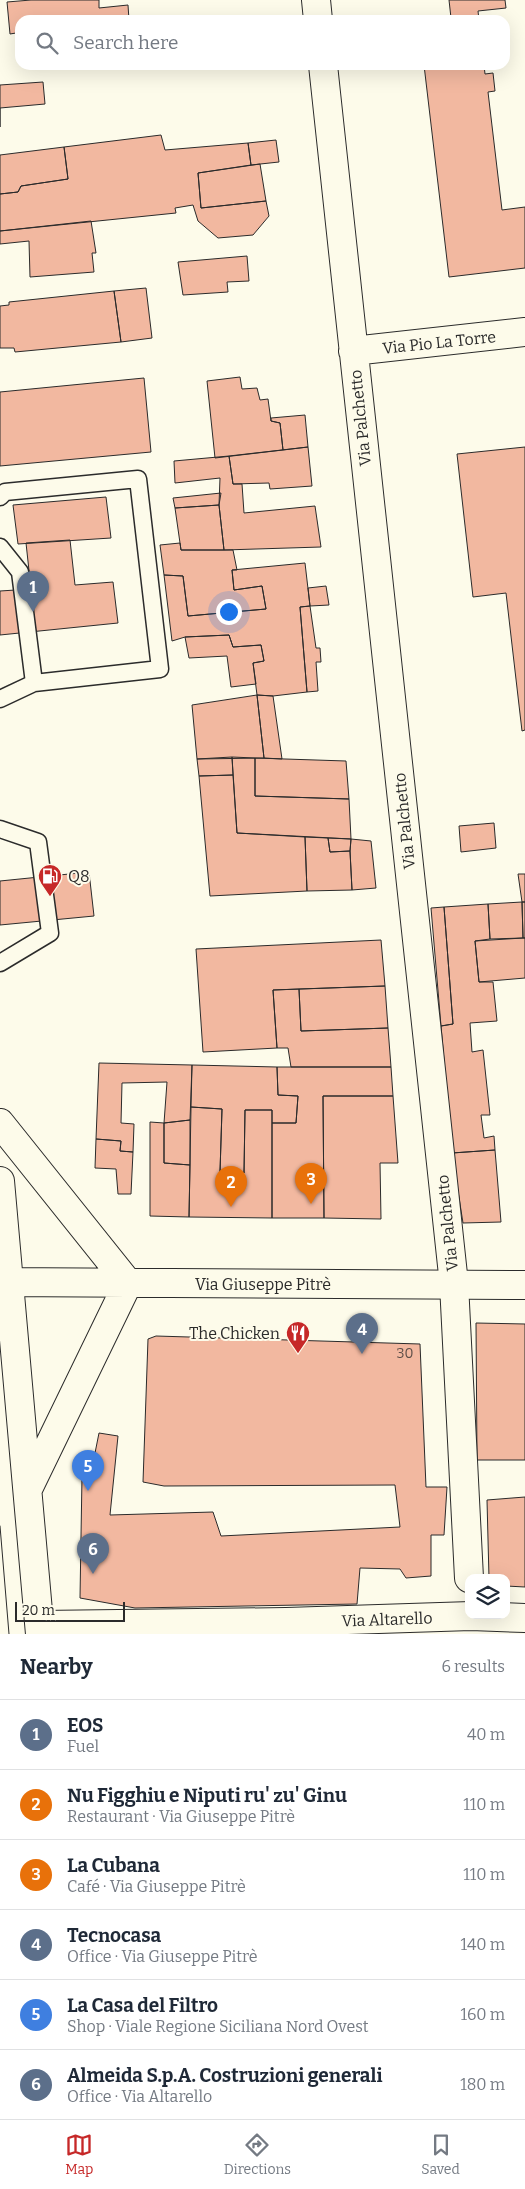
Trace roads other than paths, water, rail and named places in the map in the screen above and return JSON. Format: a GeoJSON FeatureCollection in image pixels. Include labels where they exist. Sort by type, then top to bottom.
{"type":"FeatureCollection","features":[{"type":"Feature","properties":{"kind":"street"},"geometry":{"type":"LineString","coordinates":[[316,0],[318,15]]}},
{"type":"Feature","properties":{"kind":"street","name":"Via Palchetto"},"geometry":{"type":"LineString","coordinates":[[324,70],[454,1284],[469,1574]]}},
{"type":"Feature","properties":{"kind":"street","name":"Via Pio La Torre"},"geometry":{"type":"LineString","coordinates":[[353,351],[525,332]]}},
{"type":"Feature","properties":{"kind":"street"},"geometry":{"type":"LineString","coordinates":[[0,1123],[128,1283],[28,1488]]}},
{"type":"Feature","properties":{"kind":"street"},"geometry":{"type":"LineString","coordinates":[[0,1181],[5,1282],[28,1488],[40,1630]]}},
{"type":"Feature","properties":{"kind":"street","name":"Via Giuseppe Pitrè"},"geometry":{"type":"LineString","coordinates":[[5,1282],[525,1284]]}},
{"type":"Feature","properties":{"kind":"street","name":"Via Altarello"},"geometry":{"type":"LineString","coordinates":[[40,1630],[465,1616]]}},
{"type":"Feature","properties":{"kind":"street","name":"Via Altarello"},"geometry":{"type":"LineString","coordinates":[[510,1617],[525,1618]]}},
{"type":"Feature","properties":{"kind":"lane"},"geometry":{"type":"LineString","coordinates":[[0,497],[5,492],[138,479],[160,669],[34,683],[0,699]]}},
{"type":"Feature","properties":{"kind":"lane"},"geometry":{"type":"LineString","coordinates":[[0,546],[20,572],[34,683]]}},
{"type":"Feature","properties":{"kind":"lane"},"geometry":{"type":"LineString","coordinates":[[0,829],[38,842],[50,933],[0,963]]}},
{"type":"Feature","properties":{"kind":"tram line"},"geometry":{"type":"LineString","coordinates":[[0,1526],[9,1634]]}},
{"type":"Feature","properties":{"kind":"place","name":"EOS"},"geometry":{"type":"Point","coordinates":[33,612]}},
{"type":"Feature","properties":{"kind":"place","name":"Q8"},"geometry":{"type":"Point","coordinates":[50,897]}},
{"type":"Feature","properties":{"kind":"place","name":"La Cubana"},"geometry":{"type":"Point","coordinates":[311,1204]}},
{"type":"Feature","properties":{"kind":"place","name":"Nu Figghiu e Niputi ru' zu' Ginu"},"geometry":{"type":"Point","coordinates":[231,1207]}},
{"type":"Feature","properties":{"kind":"place","name":"The Chicken"},"geometry":{"type":"Point","coordinates":[298,1354]}},
{"type":"Feature","properties":{"kind":"place","name":"Tecnocasa"},"geometry":{"type":"Point","coordinates":[362,1354]}},
{"type":"Feature","properties":{"kind":"place","name":"La Casa del Filtro"},"geometry":{"type":"Point","coordinates":[88,1491]}},
{"type":"Feature","properties":{"kind":"place","name":"Almeida S.p.A. Costruzioni generali"},"geometry":{"type":"Point","coordinates":[93,1574]}}]}
